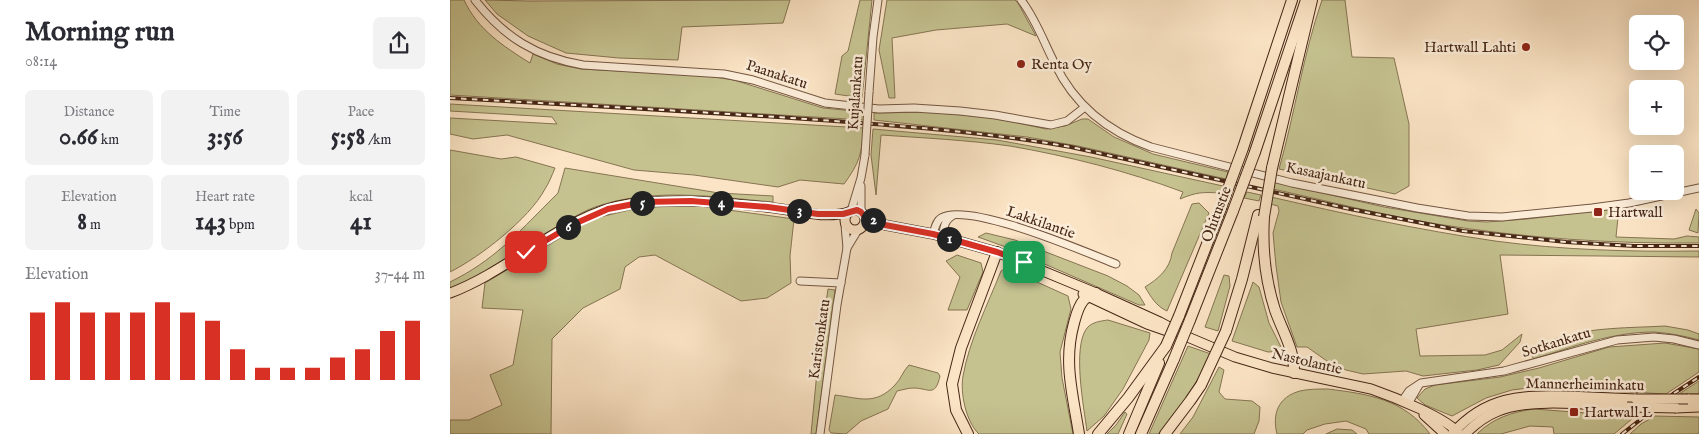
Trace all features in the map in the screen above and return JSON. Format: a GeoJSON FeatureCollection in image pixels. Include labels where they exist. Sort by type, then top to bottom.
{"type":"FeatureCollection","features":[{"type":"Feature","properties":{"kind":"highway","name":"Ohitustie"},"geometry":{"type":"LineString","coordinates":[[1128,434],[1179,316],[1221,208],[1292,0]]}},
{"type":"Feature","properties":{"kind":"highway","name":"Ohitustie"},"geometry":{"type":"LineString","coordinates":[[1141,434],[1174,359],[1233,211],[1255,152],[1306,0]]}},
{"type":"Feature","properties":{"kind":"highway"},"geometry":{"type":"LineString","coordinates":[[1165,434],[1200,385],[1226,331],[1261,216],[1312,0]]}},
{"type":"Feature","properties":{"kind":"highway"},"geometry":{"type":"LineString","coordinates":[[1261,216],[1266,278],[1275,310],[1294,361],[1294,373]]}},
{"type":"Feature","properties":{"kind":"highway"},"geometry":{"type":"LineString","coordinates":[[968,434],[956,410],[952,384],[961,348],[997,252]]}},
{"type":"Feature","properties":{"kind":"highway"},"geometry":{"type":"LineString","coordinates":[[1079,434],[1070,387],[1068,358],[1070,336],[1079,308],[1083,301],[1092,295]]}},
{"type":"Feature","properties":{"kind":"highway"},"geometry":{"type":"LineString","coordinates":[[1098,434],[1128,398],[1166,346]]}},
{"type":"Feature","properties":{"kind":"main road"},"geometry":{"type":"LineString","coordinates":[[450,293],[478,281],[593,214],[626,205],[663,201],[691,201],[768,207],[818,214],[836,214],[850,211]]}},
{"type":"Feature","properties":{"kind":"main road"},"geometry":{"type":"LineString","coordinates":[[818,214],[845,224],[849,229],[862,222],[850,211]]}},
{"type":"Feature","properties":{"kind":"main road"},"geometry":{"type":"LineString","coordinates":[[845,224],[845,216],[850,211]]}},
{"type":"Feature","properties":{"kind":"main road","name":"Nastolantie"},"geometry":{"type":"LineString","coordinates":[[862,222],[933,234],[997,252],[1092,295],[1160,322],[1190,338],[1235,357],[1294,373],[1371,389],[1405,402],[1442,420],[1458,433]]}},
{"type":"Feature","properties":{"kind":"main road","name":"Mannerheiminkatu"},"geometry":{"type":"LineString","coordinates":[[1458,433],[1466,420],[1482,409],[1500,401],[1518,397],[1699,399]]}},
{"type":"Feature","properties":{"kind":"main road","name":"Mannerheiminkatu"},"geometry":{"type":"LineString","coordinates":[[1458,433],[1495,412],[1515,406],[1540,404],[1699,407]]}},
{"type":"Feature","properties":{"kind":"main road","name":"Nastolantie"},"geometry":{"type":"LineString","coordinates":[[1419,409],[1445,434]]}},
{"type":"Feature","properties":{"kind":"street","name":"Paanakatu"},"geometry":{"type":"LineString","coordinates":[[475,0],[495,23],[523,45],[537,53],[566,62],[598,66],[724,74],[753,80],[824,104],[879,109],[914,108],[960,111],[1051,125],[1067,121],[1085,108]]}},
{"type":"Feature","properties":{"kind":"street","name":"Kujalankatu"},"geometry":{"type":"LineString","coordinates":[[850,211],[861,178],[865,155],[873,37],[879,0]]}},
{"type":"Feature","properties":{"kind":"street","name":"Kasaajankatu"},"geometry":{"type":"LineString","coordinates":[[1021,0],[1032,16],[1061,76],[1085,108],[1120,134],[1151,147],[1292,182],[1408,206],[1468,216],[1502,217],[1592,208],[1629,203],[1699,188]]}},
{"type":"Feature","properties":{"kind":"street","name":"Kujalankatu"},"geometry":{"type":"LineString","coordinates":[[861,178],[862,222]]}},
{"type":"Feature","properties":{"kind":"street"},"geometry":{"type":"LineString","coordinates":[[933,234],[939,220],[943,216],[955,215]]}},
{"type":"Feature","properties":{"kind":"street"},"geometry":{"type":"LineString","coordinates":[[942,237],[948,218],[955,215]]}},
{"type":"Feature","properties":{"kind":"street","name":"Lakkilantie"},"geometry":{"type":"LineString","coordinates":[[955,215],[987,218],[1030,231],[1116,264]]}},
{"type":"Feature","properties":{"kind":"street","name":"Karistonkatu"},"geometry":{"type":"LineString","coordinates":[[847,248],[862,222]]}},
{"type":"Feature","properties":{"kind":"street","name":"Karistonkatu"},"geometry":{"type":"LineString","coordinates":[[820,434],[847,248],[845,224]]}},
{"type":"Feature","properties":{"kind":"street"},"geometry":{"type":"LineString","coordinates":[[800,281],[841,284]]}},
{"type":"Feature","properties":{"kind":"street","name":"Sotkankatu"},"geometry":{"type":"LineString","coordinates":[[1405,402],[1421,383],[1504,371],[1617,340],[1654,337],[1674,339],[1699,345]]}},
{"type":"Feature","properties":{"kind":"shaded area"},"geometry":{"type":"Polygon","coordinates":[[[450,0],[464,0],[484,29],[501,44],[530,63],[533,54],[557,64],[581,69],[700,75],[734,80],[823,108],[865,112],[864,120],[450,95],[450,0]]]}},
{"type":"Feature","properties":{"kind":"shaded area"},"geometry":{"type":"Polygon","coordinates":[[[485,0],[790,0],[783,23],[682,27],[678,60],[619,58],[566,53],[528,36],[497,14],[485,0]]]}},
{"type":"Feature","properties":{"kind":"shaded area"},"geometry":{"type":"Polygon","coordinates":[[[860,0],[872,0],[862,98],[835,94],[842,56],[848,51],[860,0]]]}},
{"type":"Feature","properties":{"kind":"shaded area"},"geometry":{"type":"Polygon","coordinates":[[[887,0],[1015,0],[1036,36],[1007,24],[936,30],[892,38],[895,98],[889,98],[879,50],[887,0]]]}},
{"type":"Feature","properties":{"kind":"shaded area"},"geometry":{"type":"Polygon","coordinates":[[[1322,0],[1345,0],[1352,57],[1394,58],[1409,124],[1409,186],[1395,194],[1279,169],[1315,21],[1322,0]]]}},
{"type":"Feature","properties":{"kind":"shaded area"},"geometry":{"type":"Polygon","coordinates":[[[450,104],[864,128],[859,158],[844,184],[800,180],[778,187],[694,175],[634,170],[507,135],[473,139],[450,134],[450,118],[557,124],[552,117],[450,111],[450,104]]]}},
{"type":"Feature","properties":{"kind":"shaded area"},"geometry":{"type":"Polygon","coordinates":[[[929,112],[994,118],[1046,129],[1088,119],[1114,137],[1153,154],[1228,172],[1226,179],[1078,146],[1027,137],[874,120],[874,113],[929,112]]]}},
{"type":"Feature","properties":{"kind":"shaded area"},"geometry":{"type":"Polygon","coordinates":[[[873,129],[997,140],[1091,157],[1223,186],[1221,193],[1200,193],[1180,199],[1183,192],[1162,184],[1054,154],[994,144],[881,135],[876,195],[871,155],[873,129]]]}},
{"type":"Feature","properties":{"kind":"shaded area"},"geometry":{"type":"Polygon","coordinates":[[[450,150],[501,159],[516,157],[555,168],[538,201],[528,213],[489,247],[450,272],[450,150]]]}},
{"type":"Feature","properties":{"kind":"shaded area"},"geometry":{"type":"Polygon","coordinates":[[[565,168],[719,193],[773,196],[773,202],[684,195],[661,195],[617,201],[581,213],[496,266],[450,289],[450,282],[492,256],[558,193],[565,168]]]}},
{"type":"Feature","properties":{"kind":"shaded area"},"geometry":{"type":"Polygon","coordinates":[[[1274,182],[1384,207],[1468,221],[1487,222],[1527,219],[1619,208],[1616,237],[1674,239],[1687,236],[1699,237],[1699,243],[1568,239],[1470,229],[1355,208],[1273,189],[1274,182]]]}},
{"type":"Feature","properties":{"kind":"shaded area"},"geometry":{"type":"Polygon","coordinates":[[[1247,192],[1261,195],[1259,201],[1244,198],[1247,192]]]}},
{"type":"Feature","properties":{"kind":"shaded area"},"geometry":{"type":"Polygon","coordinates":[[[1271,197],[1438,232],[1495,241],[1597,250],[1699,251],[1699,257],[1500,255],[1508,314],[1416,329],[1420,356],[1485,355],[1502,350],[1522,334],[1520,342],[1499,365],[1477,370],[1423,376],[1406,371],[1363,374],[1346,370],[1327,361],[1307,347],[1297,347],[1281,302],[1273,233],[1279,211],[1278,206],[1270,204],[1271,197]]]}},
{"type":"Feature","properties":{"kind":"shaded area"},"geometry":{"type":"Polygon","coordinates":[[[1199,203],[1209,213],[1167,311],[1157,304],[1145,287],[1159,277],[1166,269],[1192,204],[1199,203]]]}},
{"type":"Feature","properties":{"kind":"shaded area"},"geometry":{"type":"Polygon","coordinates":[[[699,206],[794,219],[790,256],[791,283],[767,298],[741,301],[655,255],[639,257],[625,267],[620,289],[583,308],[552,339],[551,434],[450,434],[450,420],[469,420],[502,405],[490,375],[513,365],[523,310],[482,308],[485,283],[592,219],[642,207],[699,206]]]}},
{"type":"Feature","properties":{"kind":"shaded area"},"geometry":{"type":"Polygon","coordinates":[[[1696,209],[1699,213],[1698,233],[1689,230],[1696,209]]]}},
{"type":"Feature","properties":{"kind":"shaded area"},"geometry":{"type":"Polygon","coordinates":[[[986,233],[1015,240],[1108,276],[1139,295],[1145,305],[1139,305],[978,237],[986,233]]]}},
{"type":"Feature","properties":{"kind":"shaded area"},"geometry":{"type":"Polygon","coordinates":[[[957,255],[981,263],[983,272],[967,310],[948,310],[960,277],[946,261],[957,255]]]}},
{"type":"Feature","properties":{"kind":"shaded area"},"geometry":{"type":"Polygon","coordinates":[[[1006,268],[1068,296],[1071,309],[1060,352],[1062,378],[1073,434],[979,434],[974,429],[967,415],[962,391],[966,363],[974,336],[1001,271],[1006,268]]]}},
{"type":"Feature","properties":{"kind":"shaded area"},"geometry":{"type":"Polygon","coordinates":[[[1224,275],[1229,276],[1230,286],[1218,331],[1205,327],[1224,275]]]}},
{"type":"Feature","properties":{"kind":"shaded area"},"geometry":{"type":"Polygon","coordinates":[[[1253,282],[1259,287],[1269,323],[1283,351],[1268,352],[1232,341],[1253,282]]]}},
{"type":"Feature","properties":{"kind":"shaded area"},"geometry":{"type":"Polygon","coordinates":[[[828,289],[835,290],[816,434],[811,434],[819,351],[828,289]]]}},
{"type":"Feature","properties":{"kind":"shaded area"},"geometry":{"type":"Polygon","coordinates":[[[1108,320],[1150,333],[1149,340],[1123,389],[1104,416],[1087,431],[1080,378],[1080,349],[1087,328],[1094,323],[1108,320]]]}},
{"type":"Feature","properties":{"kind":"shaded area"},"geometry":{"type":"Polygon","coordinates":[[[1665,326],[1699,334],[1699,340],[1665,333],[1638,333],[1608,337],[1534,359],[1529,352],[1557,338],[1570,334],[1611,329],[1665,326]]]}},
{"type":"Feature","properties":{"kind":"shaded area"},"geometry":{"type":"Polygon","coordinates":[[[1665,343],[1699,349],[1699,372],[1666,394],[1588,390],[1553,385],[1512,390],[1486,398],[1452,416],[1425,405],[1417,398],[1425,389],[1435,385],[1500,377],[1539,368],[1609,347],[1665,343]]]}},
{"type":"Feature","properties":{"kind":"shaded area"},"geometry":{"type":"Polygon","coordinates":[[[1188,346],[1211,354],[1181,406],[1158,434],[1149,434],[1188,346]]]}},
{"type":"Feature","properties":{"kind":"shaded area"},"geometry":{"type":"Polygon","coordinates":[[[909,365],[938,373],[940,376],[936,387],[931,390],[913,388],[897,391],[888,409],[861,421],[846,434],[831,433],[829,430],[835,395],[860,399],[881,396],[895,385],[909,365]]]}},
{"type":"Feature","properties":{"kind":"shaded area"},"geometry":{"type":"Polygon","coordinates":[[[1219,367],[1224,370],[1219,392],[1225,399],[1252,401],[1260,407],[1259,421],[1254,434],[1180,434],[1193,417],[1219,367]]]}},
{"type":"Feature","properties":{"kind":"shaded area"},"geometry":{"type":"Polygon","coordinates":[[[1699,381],[1699,394],[1679,394],[1699,381]]]}},
{"type":"Feature","properties":{"kind":"shaded area"},"geometry":{"type":"Polygon","coordinates":[[[1328,389],[1357,393],[1384,400],[1409,413],[1430,434],[1369,434],[1366,429],[1346,421],[1325,424],[1307,430],[1303,434],[1277,434],[1276,413],[1286,397],[1303,390],[1328,389]]]}},
{"type":"Feature","properties":{"kind":"shaded area"},"geometry":{"type":"Polygon","coordinates":[[[1534,409],[1633,418],[1614,434],[1554,434],[1553,427],[1530,426],[1501,434],[1477,434],[1483,428],[1503,417],[1534,409]]]}},
{"type":"Feature","properties":{"kind":"shaded area"},"geometry":{"type":"Polygon","coordinates":[[[1125,412],[1127,414],[1118,434],[1107,434],[1116,425],[1125,412]]]}},
{"type":"Feature","properties":{"kind":"shaded area"},"geometry":{"type":"Polygon","coordinates":[[[1655,416],[1699,417],[1699,434],[1630,434],[1641,424],[1655,416]]]}},
{"type":"Feature","properties":{"kind":"shaded area"},"geometry":{"type":"Polygon","coordinates":[[[1337,429],[1352,430],[1357,434],[1326,434],[1337,429]]]}},
{"type":"Feature","properties":{"kind":"railway"},"geometry":{"type":"LineString","coordinates":[[450,98],[851,122],[998,136],[1071,147],[1350,209],[1463,231],[1566,242],[1634,246],[1699,246]]}},
{"type":"Feature","properties":{"kind":"railway"},"geometry":{"type":"LineString","coordinates":[[1622,434],[1673,394],[1699,377]]}},
{"type":"Feature","properties":{"kind":"place","name":"Hartwall Lahti"},"geometry":{"type":"Point","coordinates":[1526,47]}},
{"type":"Feature","properties":{"kind":"place","name":"Renta Oy"},"geometry":{"type":"Point","coordinates":[1021,64]}},
{"type":"Feature","properties":{"kind":"place","name":"Hartwall"},"geometry":{"type":"Point","coordinates":[1598,212]}},
{"type":"Feature","properties":{"kind":"place","name":"Hartwall L"},"geometry":{"type":"Point","coordinates":[1574,412]}},
{"type":"Feature","properties":{"kind":"route"},"geometry":{"type":"LineString","coordinates":[[526,252],[593,214],[608,209],[644,202],[691,201],[733,203],[818,214],[843,214],[851,210],[857,210],[865,217],[885,225],[933,234],[997,252],[1024,262]]}}]}
